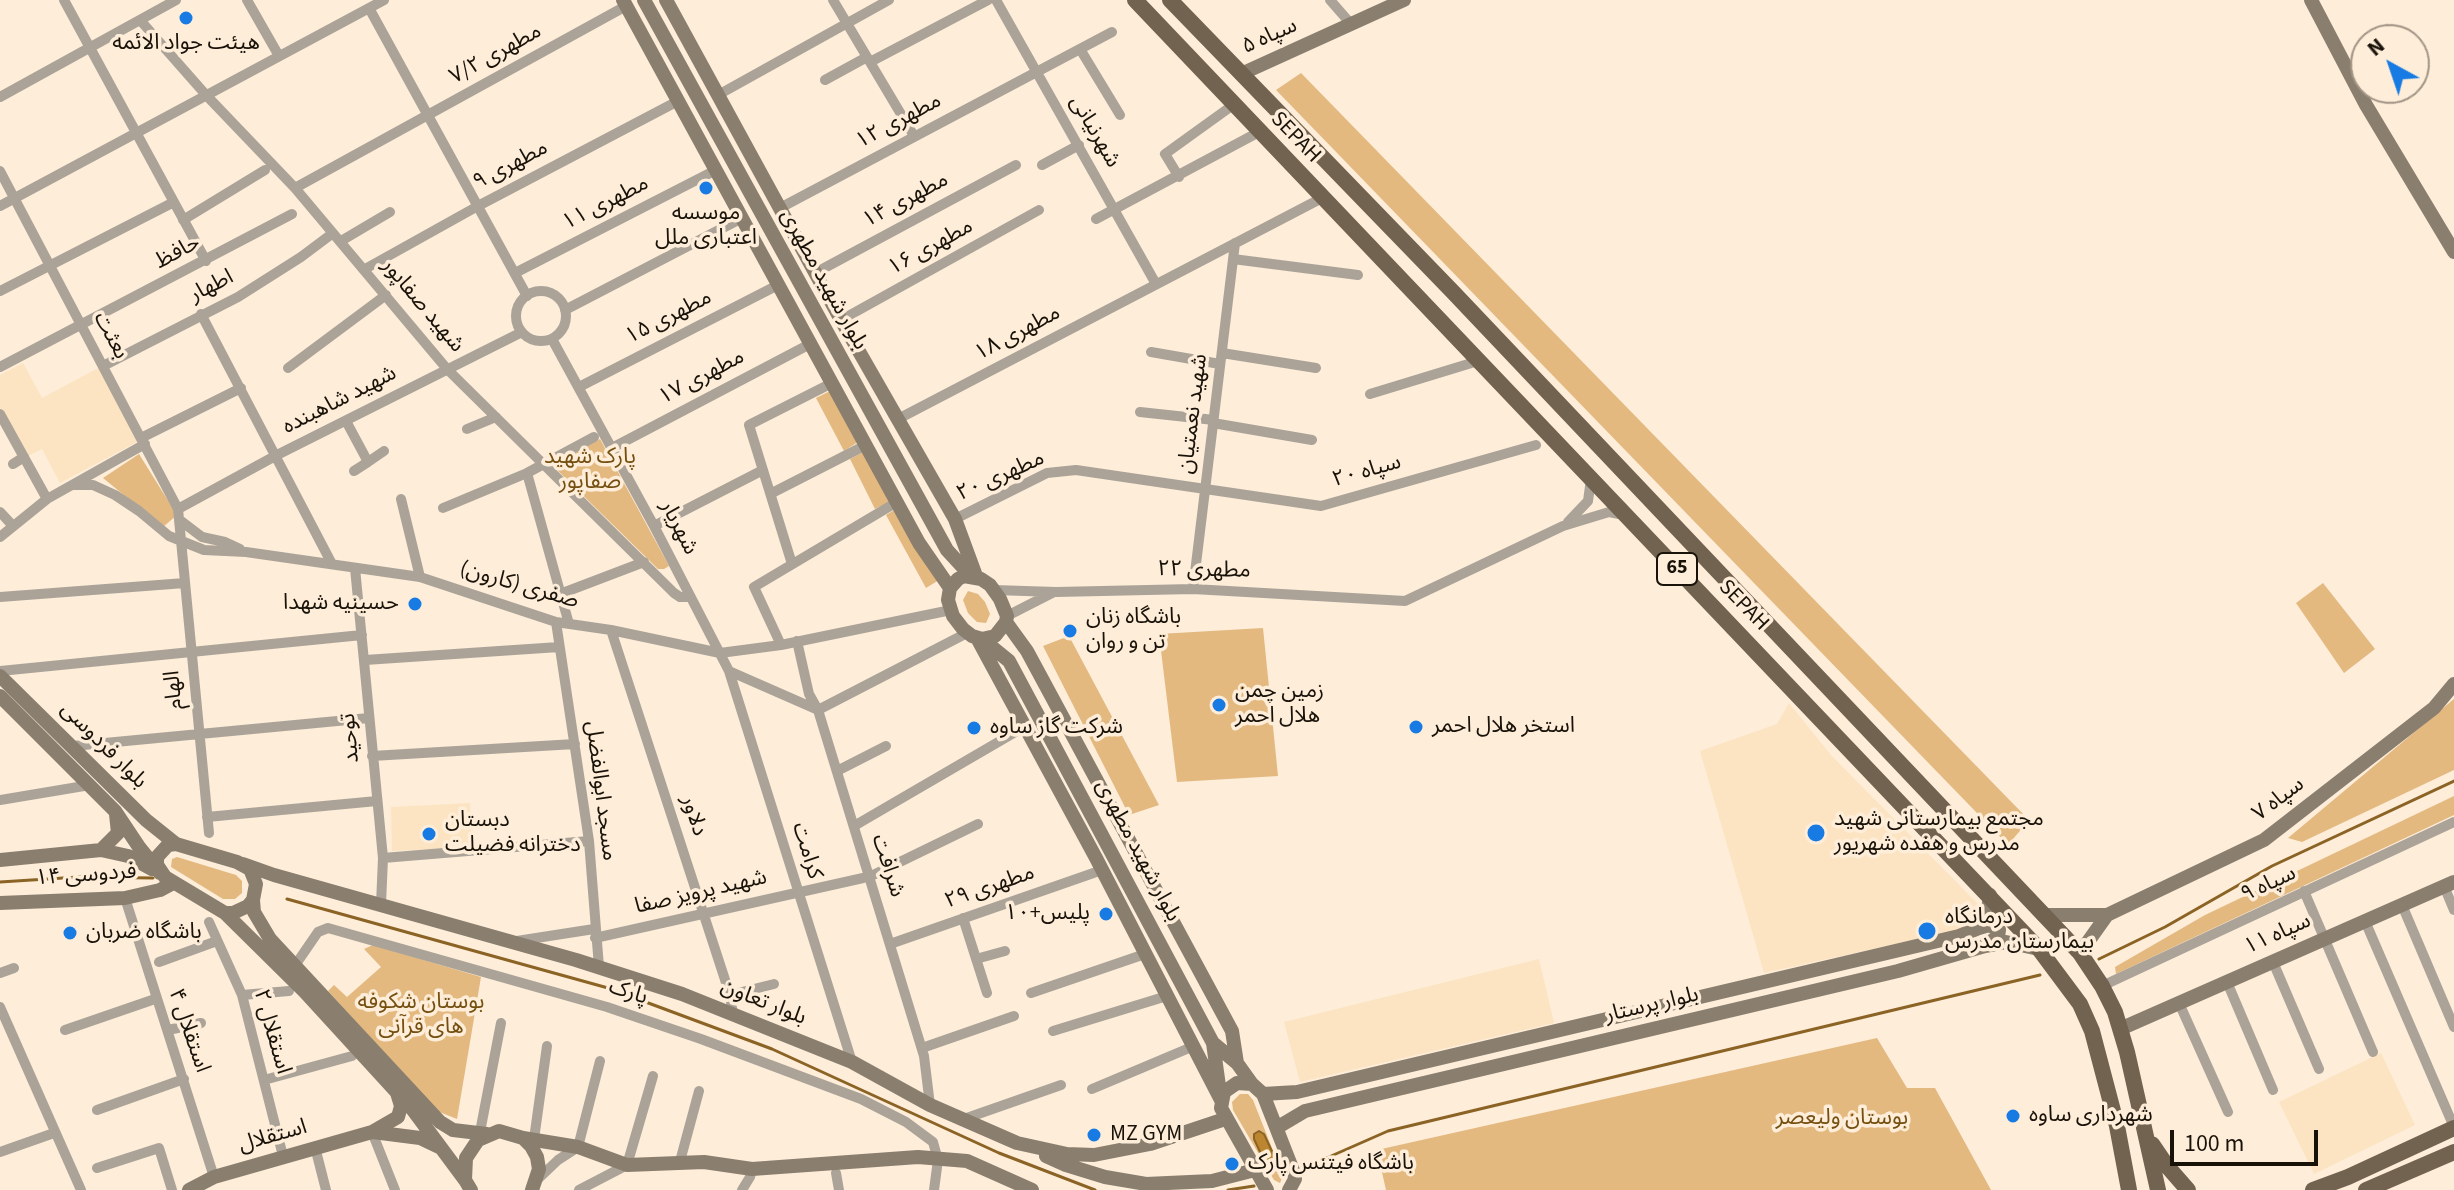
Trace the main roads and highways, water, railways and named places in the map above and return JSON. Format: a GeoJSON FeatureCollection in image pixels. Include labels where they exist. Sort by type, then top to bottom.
{"type":"FeatureCollection","features":[{"type":"Feature","properties":{"kind":"main road","name":"SEPAH"},"geometry":{"type":"LineString","coordinates":[[1135,0],[2039,949],[2080,1004],[2092,1031],[2117,1126],[2129,1190]]}},
{"type":"Feature","properties":{"kind":"main road","name":"SEPAH"},"geometry":{"type":"LineString","coordinates":[[1170,0],[1452,291],[2080,953],[2102,986],[2120,1029],[2158,1190]]}},
{"type":"Feature","properties":{"kind":"main road"},"geometry":{"type":"LineString","coordinates":[[2117,1126],[2122,1130],[2144,1126],[2158,1154],[2188,1190]]}},
{"type":"Feature","properties":{"kind":"main road"},"geometry":{"type":"LineString","coordinates":[[2313,1190],[2348,1177],[2454,1127]]}},
{"type":"Feature","properties":{"kind":"main road"},"geometry":{"type":"LineString","coordinates":[[2366,1190],[2454,1152]]}},
{"type":"Feature","properties":{"kind":"main road"},"geometry":{"type":"LineString","coordinates":[[2336,1190],[2348,1177]]}},
{"type":"Feature","properties":{"kind":"waterway"},"geometry":{"type":"LineString","coordinates":[[2099,959],[2165,927],[2272,866],[2454,781]]}},
{"type":"Feature","properties":{"kind":"waterway"},"geometry":{"type":"LineString","coordinates":[[0,882],[79,877],[153,878]]}},
{"type":"Feature","properties":{"kind":"waterway"},"geometry":{"type":"LineString","coordinates":[[287,899],[608,988],[772,1049],[999,1153],[1095,1190]]}},
{"type":"Feature","properties":{"kind":"waterway"},"geometry":{"type":"LineString","coordinates":[[1313,1164],[1388,1131],[2040,975]]}},
{"type":"Feature","properties":{"kind":"waterway"},"geometry":{"type":"LineString","coordinates":[[1228,1190],[1254,1186]]}},
{"type":"Feature","properties":{"kind":"place","name":"هیئت جواد الائمه"},"geometry":{"type":"Point","coordinates":[186,18]}},
{"type":"Feature","properties":{"kind":"place","name":"موسسه اعتباری ملل"},"geometry":{"type":"Point","coordinates":[706,188]}},
{"type":"Feature","properties":{"kind":"place","name":"حسینیه شهدا"},"geometry":{"type":"Point","coordinates":[415,604]}},
{"type":"Feature","properties":{"kind":"place","name":"باشگاه زنان تن و روان"},"geometry":{"type":"Point","coordinates":[1070,631]}},
{"type":"Feature","properties":{"kind":"place","name":"زمین چمن هلال احمر"},"geometry":{"type":"Point","coordinates":[1219,705]}},
{"type":"Feature","properties":{"kind":"place","name":"استخر هلال احمر"},"geometry":{"type":"Point","coordinates":[1416,727]}},
{"type":"Feature","properties":{"kind":"place","name":"شرکت گاز ساوه"},"geometry":{"type":"Point","coordinates":[974,728]}},
{"type":"Feature","properties":{"kind":"place","name":"مجتمع بیمارستانی شهید مدرس و هفده شهریور"},"geometry":{"type":"Point","coordinates":[1816,833]}},
{"type":"Feature","properties":{"kind":"place","name":"دبستان دخترانه فضیلت"},"geometry":{"type":"Point","coordinates":[429,834]}},
{"type":"Feature","properties":{"kind":"place","name":"پلیس+۱۰"},"geometry":{"type":"Point","coordinates":[1106,914]}},
{"type":"Feature","properties":{"kind":"place","name":"درمانگاه بیمارستان مدرس"},"geometry":{"type":"Point","coordinates":[1927,931]}},
{"type":"Feature","properties":{"kind":"place","name":"باشگاه ضربان"},"geometry":{"type":"Point","coordinates":[70,933]}},
{"type":"Feature","properties":{"kind":"place","name":"شهرداری ساوه"},"geometry":{"type":"Point","coordinates":[2013,1116]}},
{"type":"Feature","properties":{"kind":"place","name":"MZ GYM"},"geometry":{"type":"Point","coordinates":[1094,1135]}},
{"type":"Feature","properties":{"kind":"place","name":"باشگاه فیتنس پارک"},"geometry":{"type":"Point","coordinates":[1232,1164]}},
{"type":"Feature","properties":{"kind":"park label","name":"پارک شهید صفاپور"},"geometry":{"type":"Point","coordinates":[590,470]}},
{"type":"Feature","properties":{"kind":"park label","name":"بوستان شکوفه های قرآنی"},"geometry":{"type":"Point","coordinates":[421,1016]}},
{"type":"Feature","properties":{"kind":"park label","name":"بوستان ولیعصر"},"geometry":{"type":"Point","coordinates":[1842,1119]}}]}
